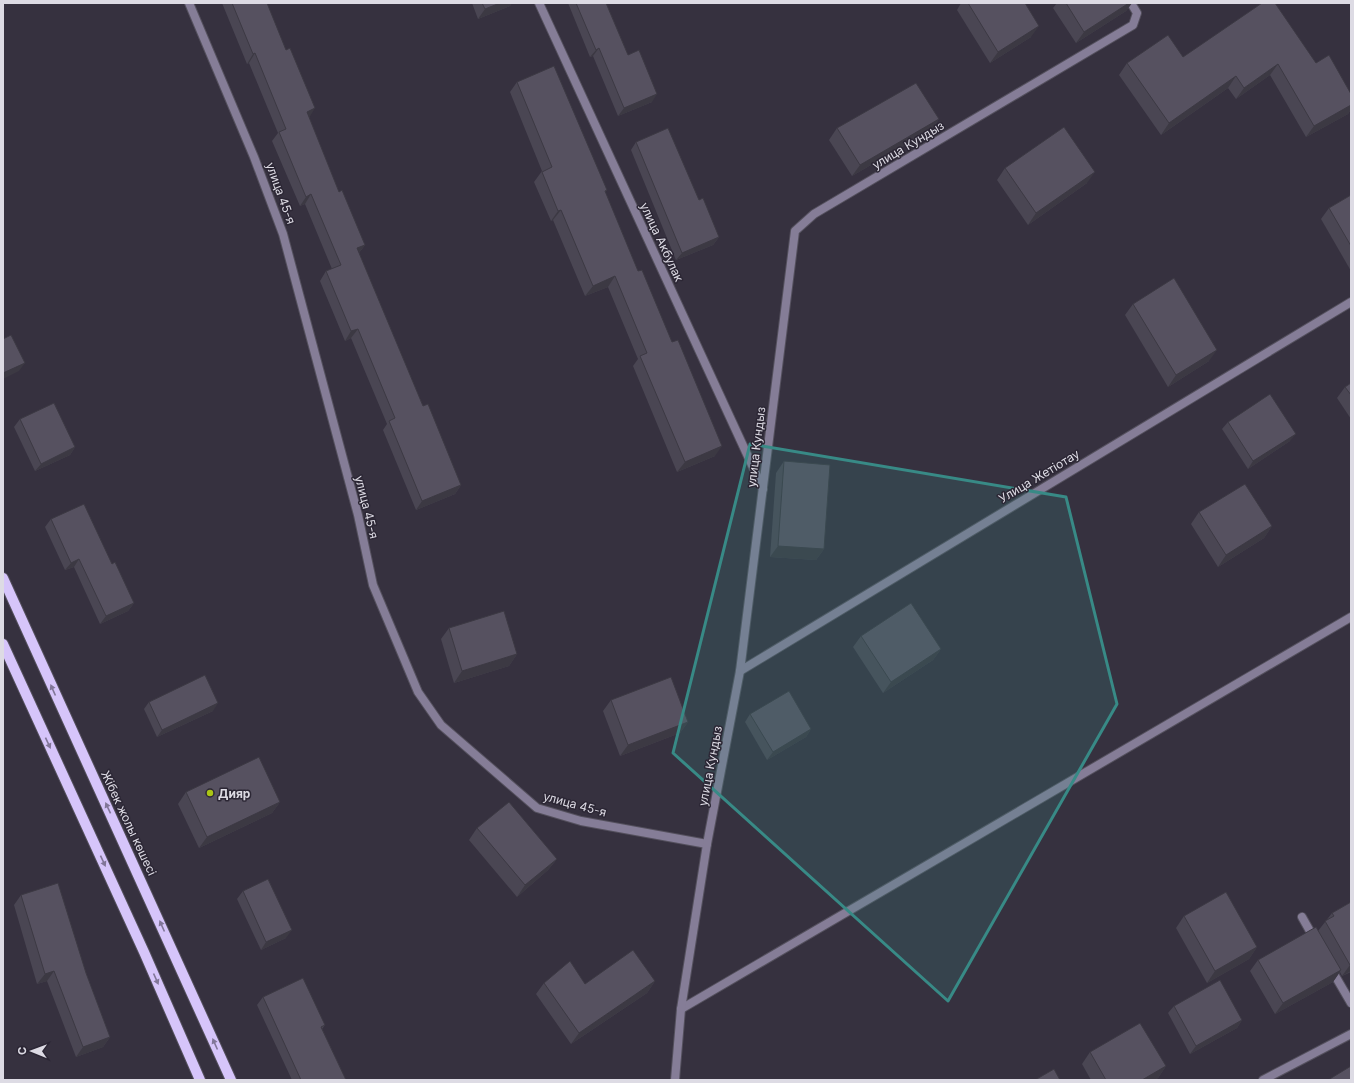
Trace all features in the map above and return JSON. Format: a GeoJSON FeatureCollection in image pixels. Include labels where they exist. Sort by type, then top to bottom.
{"type":"FeatureCollection","features":[{"type":"Feature","properties":{"kind":"main road","name":"Жібек жолы көшесі"},"geometry":{"type":"LineString","coordinates":[[3,578],[231,1080]]}},
{"type":"Feature","properties":{"kind":"main road"},"geometry":{"type":"LineString","coordinates":[[3,644],[144,952],[200,1080]]}},
{"type":"Feature","properties":{"kind":"street","name":"улица 45-я"},"geometry":{"type":"LineString","coordinates":[[189,3],[254,157],[283,234],[358,515],[373,585],[418,692],[441,725],[537,808],[582,820],[707,844]]}},
{"type":"Feature","properties":{"kind":"street","name":"улица Акбулак"},"geometry":{"type":"LineString","coordinates":[[539,3],[763,490]]}},
{"type":"Feature","properties":{"kind":"street","name":"улица Кундыз"},"geometry":{"type":"LineString","coordinates":[[675,1080],[681,1009],[707,844],[740,671],[795,231],[814,214],[1133,25],[1137,13],[1131,3]]}},
{"type":"Feature","properties":{"kind":"street","name":"Улица Жетіотау"},"geometry":{"type":"LineString","coordinates":[[740,671],[1351,302]]}},
{"type":"Feature","properties":{"kind":"street"},"geometry":{"type":"LineString","coordinates":[[681,1009],[1351,617]]}},
{"type":"Feature","properties":{"kind":"street"},"geometry":{"type":"LineString","coordinates":[[1302,917],[1351,1003]]}},
{"type":"Feature","properties":{"kind":"street"},"geometry":{"type":"LineString","coordinates":[[1263,1080],[1351,1034]]}},
{"type":"Feature","properties":{"kind":"highlighted area"},"geometry":{"type":"Polygon","coordinates":[[[750,444],[1066,497],[1117,704],[948,1001],[673,753],[750,444]]]}},
{"type":"Feature","properties":{"kind":"building"},"geometry":{"type":"Polygon","coordinates":[[[232,3],[267,3],[286,50],[290,48],[315,108],[307,112],[339,192],[342,190],[365,245],[357,248],[423,406],[428,404],[461,485],[422,501],[389,421],[395,418],[358,329],[351,331],[326,271],[341,265],[311,194],[306,197],[279,132],[286,129],[255,53],[253,54],[232,3]]]}},
{"type":"Feature","properties":{"kind":"building"},"geometry":{"type":"Polygon","coordinates":[[[482,3],[500,3],[485,9],[482,3]]]}},
{"type":"Feature","properties":{"kind":"building"},"geometry":{"type":"Polygon","coordinates":[[[576,3],[606,3],[628,55],[639,50],[657,94],[624,108],[599,48],[596,50],[576,3]]]}},
{"type":"Feature","properties":{"kind":"building"},"geometry":{"type":"Polygon","coordinates":[[[968,3],[1025,3],[1039,26],[998,52],[968,3]]]}},
{"type":"Feature","properties":{"kind":"building"},"geometry":{"type":"Polygon","coordinates":[[[1066,3],[1129,3],[1084,32],[1066,3]]]}},
{"type":"Feature","properties":{"kind":"building"},"geometry":{"type":"Polygon","coordinates":[[[1262,3],[1275,3],[1316,63],[1329,55],[1351,94],[1351,105],[1314,126],[1278,64],[1244,88],[1236,76],[1169,123],[1127,63],[1168,35],[1183,57],[1262,3]]]}},
{"type":"Feature","properties":{"kind":"building"},"geometry":{"type":"Polygon","coordinates":[[[554,66],[607,190],[605,191],[638,271],[642,270],[672,342],[678,340],[722,446],[685,462],[640,356],[647,353],[615,276],[593,286],[561,210],[558,211],[542,172],[552,167],[517,82],[554,66]]]}},
{"type":"Feature","properties":{"kind":"building"},"geometry":{"type":"Polygon","coordinates":[[[916,83],[939,119],[860,165],[837,128],[916,83]]]}},
{"type":"Feature","properties":{"kind":"building"},"geometry":{"type":"Polygon","coordinates":[[[1064,127],[1095,172],[1036,213],[1005,168],[1064,127]]]}},
{"type":"Feature","properties":{"kind":"building"},"geometry":{"type":"Polygon","coordinates":[[[668,128],[699,200],[703,198],[719,237],[682,253],[636,142],[668,128]]]}},
{"type":"Feature","properties":{"kind":"building"},"geometry":{"type":"Polygon","coordinates":[[[1351,195],[1351,246],[1329,208],[1351,195]]]}},
{"type":"Feature","properties":{"kind":"building"},"geometry":{"type":"Polygon","coordinates":[[[1174,278],[1217,350],[1176,375],[1133,304],[1174,278]]]}},
{"type":"Feature","properties":{"kind":"building"},"geometry":{"type":"Polygon","coordinates":[[[11,335],[25,363],[3,373],[3,339],[11,335]]]}},
{"type":"Feature","properties":{"kind":"building"},"geometry":{"type":"Polygon","coordinates":[[[1351,383],[1351,395],[1345,387],[1351,383]]]}},
{"type":"Feature","properties":{"kind":"building"},"geometry":{"type":"Polygon","coordinates":[[[1270,394],[1296,434],[1253,461],[1228,422],[1270,394]]]}},
{"type":"Feature","properties":{"kind":"building"},"geometry":{"type":"Polygon","coordinates":[[[54,403],[75,447],[41,464],[20,419],[54,403]]]}},
{"type":"Feature","properties":{"kind":"building"},"geometry":{"type":"Polygon","coordinates":[[[784,461],[830,465],[824,549],[778,546],[784,461]]]}},
{"type":"Feature","properties":{"kind":"building"},"geometry":{"type":"Polygon","coordinates":[[[1245,484],[1272,526],[1226,555],[1199,512],[1245,484]]]}},
{"type":"Feature","properties":{"kind":"building"},"geometry":{"type":"Polygon","coordinates":[[[84,504],[112,564],[115,562],[134,603],[106,616],[79,559],[71,563],[51,519],[84,504]]]}},
{"type":"Feature","properties":{"kind":"building"},"geometry":{"type":"Polygon","coordinates":[[[911,603],[941,649],[891,682],[861,636],[911,603]]]}},
{"type":"Feature","properties":{"kind":"building"},"geometry":{"type":"Polygon","coordinates":[[[504,611],[517,654],[462,671],[449,628],[504,611]]]}},
{"type":"Feature","properties":{"kind":"building"},"geometry":{"type":"Polygon","coordinates":[[[205,675],[218,703],[162,730],[149,702],[205,675]]]}},
{"type":"Feature","properties":{"kind":"building"},"geometry":{"type":"Polygon","coordinates":[[[671,677],[688,722],[628,745],[611,700],[671,677]]]}},
{"type":"Feature","properties":{"kind":"building"},"geometry":{"type":"Polygon","coordinates":[[[789,691],[811,729],[773,752],[750,714],[789,691]]]}},
{"type":"Feature","properties":{"kind":"building"},"geometry":{"type":"Polygon","coordinates":[[[259,757],[280,802],[207,837],[186,792],[259,757]]]}},
{"type":"Feature","properties":{"kind":"building"},"geometry":{"type":"Polygon","coordinates":[[[509,802],[557,859],[525,885],[477,828],[509,802]]]}},
{"type":"Feature","properties":{"kind":"building"},"geometry":{"type":"Polygon","coordinates":[[[268,879],[292,930],[266,942],[243,891],[268,879]]]}},
{"type":"Feature","properties":{"kind":"building"},"geometry":{"type":"Polygon","coordinates":[[[58,883],[86,973],[110,1037],[83,1047],[54,971],[45,974],[21,895],[58,883]]]}},
{"type":"Feature","properties":{"kind":"building"},"geometry":{"type":"Polygon","coordinates":[[[1226,892],[1257,947],[1215,971],[1184,916],[1226,892]]]}},
{"type":"Feature","properties":{"kind":"building"},"geometry":{"type":"Polygon","coordinates":[[[1351,902],[1350,965],[1325,921],[1334,916],[1332,913],[1351,902]]]}},
{"type":"Feature","properties":{"kind":"building"},"geometry":{"type":"Polygon","coordinates":[[[1316,927],[1341,970],[1283,1003],[1258,960],[1316,927]]]}},
{"type":"Feature","properties":{"kind":"building"},"geometry":{"type":"Polygon","coordinates":[[[633,950],[655,981],[579,1033],[544,983],[570,961],[585,984],[633,950]]]}},
{"type":"Feature","properties":{"kind":"building"},"geometry":{"type":"Polygon","coordinates":[[[303,978],[325,1025],[321,1027],[346,1080],[301,1080],[263,997],[303,978]]]}},
{"type":"Feature","properties":{"kind":"building"},"geometry":{"type":"Polygon","coordinates":[[[1220,980],[1242,1020],[1196,1046],[1174,1006],[1220,980]]]}},
{"type":"Feature","properties":{"kind":"building"},"geometry":{"type":"Polygon","coordinates":[[[1140,1023],[1166,1066],[1142,1080],[1106,1080],[1090,1052],[1140,1023]]]}},
{"type":"Feature","properties":{"kind":"building"},"geometry":{"type":"Polygon","coordinates":[[[1351,1066],[1351,1080],[1328,1080],[1351,1066]]]}},
{"type":"Feature","properties":{"kind":"building"},"geometry":{"type":"Polygon","coordinates":[[[1054,1069],[1060,1080],[1035,1080],[1054,1069]]]}},
{"type":"Feature","properties":{"kind":"place","name":"Дияр"},"geometry":{"type":"Point","coordinates":[210,793]}}]}
